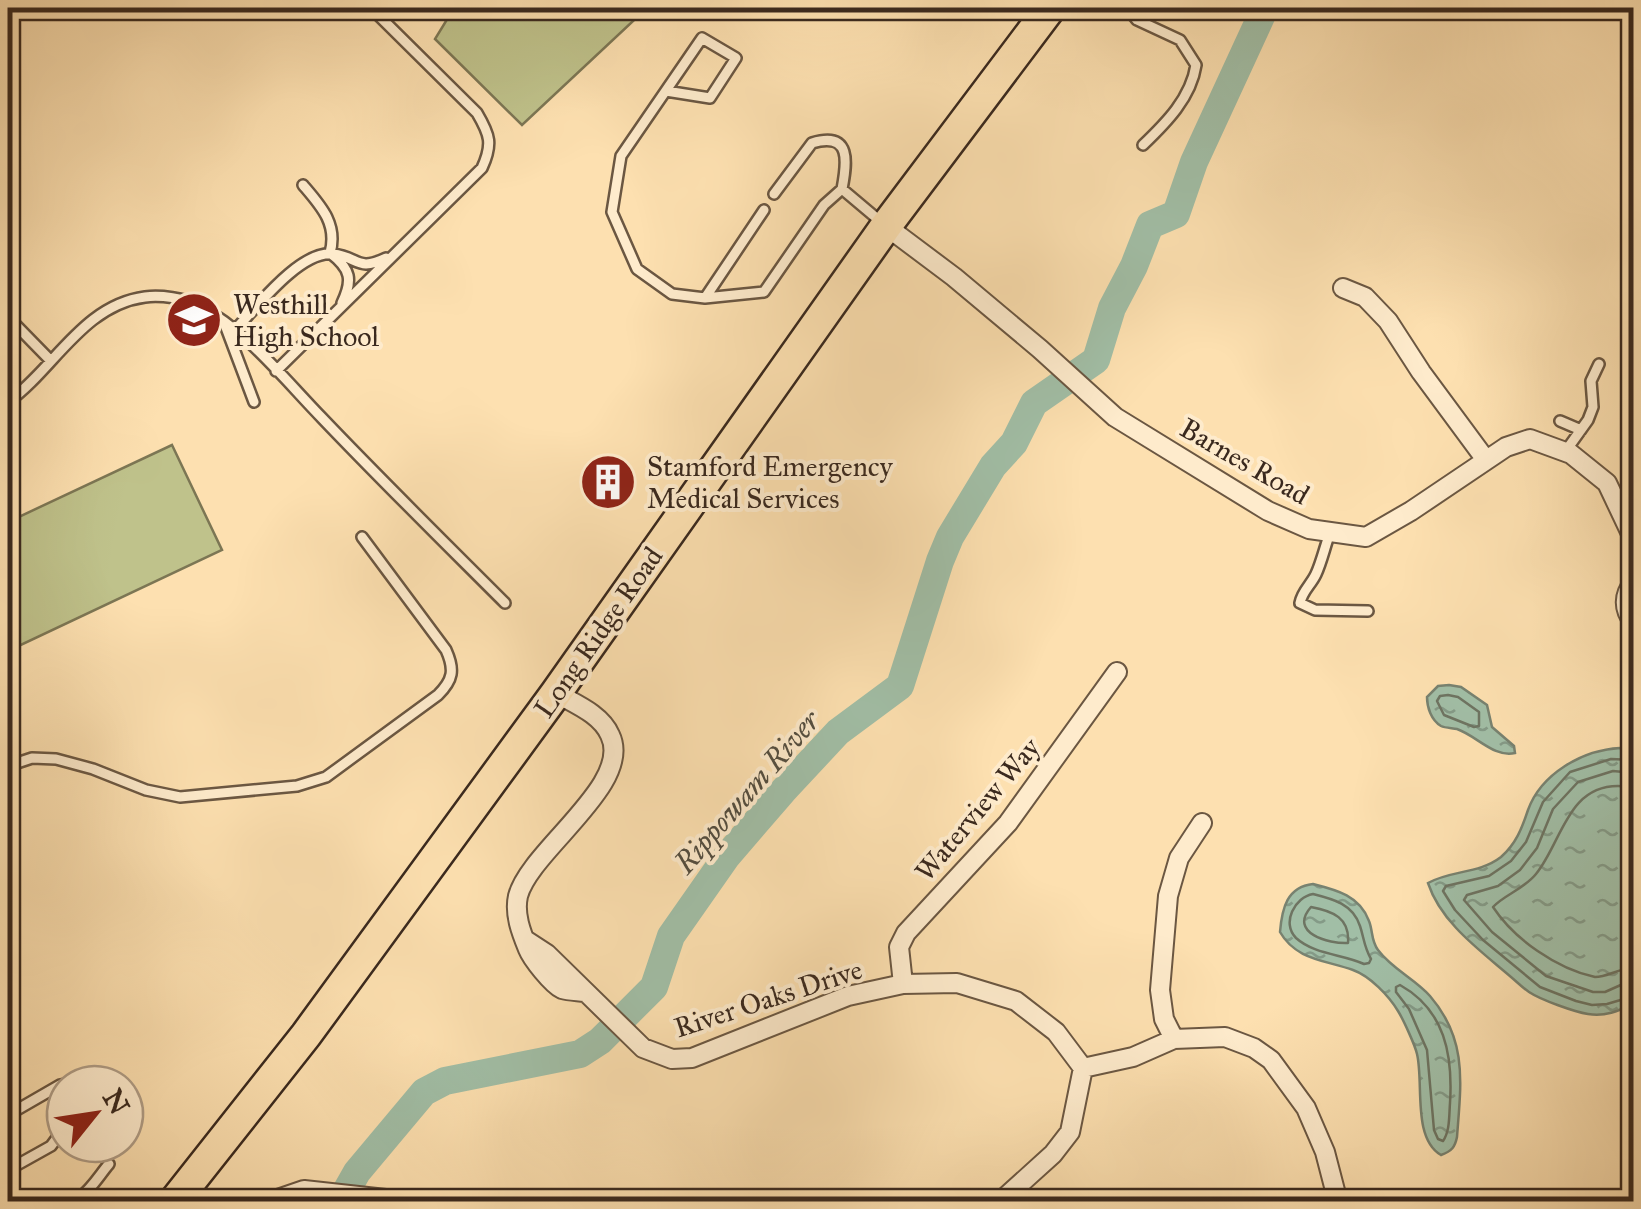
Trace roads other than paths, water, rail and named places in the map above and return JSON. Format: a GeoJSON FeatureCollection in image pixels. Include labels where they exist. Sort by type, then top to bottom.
{"type":"FeatureCollection","features":[{"type":"Feature","properties":{"kind":"main road","name":"Long Ridge Road"},"geometry":{"type":"LineString","coordinates":[[174,1202],[306,1035],[556,692],[886,226],[1050,8]]}},
{"type":"Feature","properties":{"kind":"street","name":"Barnes Road"},"geometry":{"type":"LineString","coordinates":[[886,226],[954,277],[1107,410],[1268,511],[1309,529],[1366,537],[1506,447],[1530,439],[1565,452],[1607,483],[1634,540]]}},
{"type":"Feature","properties":{"kind":"street"},"geometry":{"type":"LineString","coordinates":[[1343,288],[1365,297],[1388,321],[1486,460]]}},
{"type":"Feature","properties":{"kind":"street"},"geometry":{"type":"LineString","coordinates":[[1634,582],[1626,594],[1625,606],[1634,623]]}},
{"type":"Feature","properties":{"kind":"street","name":"Waterview Way"},"geometry":{"type":"LineString","coordinates":[[903,984],[898,947],[906,933],[1008,823],[1117,672]]}},
{"type":"Feature","properties":{"kind":"street","name":"River Oaks Drive"},"geometry":{"type":"LineString","coordinates":[[556,692],[603,724],[614,744],[613,756],[595,795],[540,860],[522,888],[518,926],[528,952],[560,988],[585,992],[642,1048],[672,1059],[692,1058],[848,996],[903,984],[957,983],[1016,1001],[1056,1032],[1083,1068]]}},
{"type":"Feature","properties":{"kind":"street"},"geometry":{"type":"LineString","coordinates":[[1174,1038],[1164,1020],[1160,990],[1168,896],[1179,858],[1202,823]]}},
{"type":"Feature","properties":{"kind":"street"},"geometry":{"type":"LineString","coordinates":[[1000,1202],[1053,1154],[1070,1132],[1083,1068],[1133,1057],[1174,1038],[1225,1037],[1272,1060],[1306,1108],[1318,1132],[1338,1202]]}},
{"type":"Feature","properties":{"kind":"street"},"geometry":{"type":"LineString","coordinates":[[268,1202],[304,1190],[404,1200]]}},
{"type":"Feature","properties":{"kind":"lane"},"geometry":{"type":"LineString","coordinates":[[276,371],[482,168],[490,152],[486,128],[477,113],[371,8]]}},
{"type":"Feature","properties":{"kind":"lane"},"geometry":{"type":"LineString","coordinates":[[1127,8],[1137,20],[1180,40],[1196,65],[1194,82],[1166,123],[1143,145]]}},
{"type":"Feature","properties":{"kind":"lane"},"geometry":{"type":"LineString","coordinates":[[1330,8],[1349,13],[1382,8]]}},
{"type":"Feature","properties":{"kind":"lane"},"geometry":{"type":"LineString","coordinates":[[666,91],[710,98],[736,58],[702,38],[621,156],[612,212],[637,270],[672,294],[706,298],[764,292],[824,205],[842,189],[847,165],[844,149],[838,143],[812,143],[774,194]]}},
{"type":"Feature","properties":{"kind":"lane"},"geometry":{"type":"LineString","coordinates":[[302,185],[320,204],[331,225],[334,239],[330,253]]}},
{"type":"Feature","properties":{"kind":"lane"},"geometry":{"type":"LineString","coordinates":[[842,189],[886,226]]}},
{"type":"Feature","properties":{"kind":"lane"},"geometry":{"type":"LineString","coordinates":[[706,298],[764,210]]}},
{"type":"Feature","properties":{"kind":"lane"},"geometry":{"type":"LineString","coordinates":[[234,331],[293,271],[314,257],[330,253],[361,265],[372,265],[394,255]]}},
{"type":"Feature","properties":{"kind":"lane"},"geometry":{"type":"LineString","coordinates":[[330,253],[349,273],[348,289],[338,310]]}},
{"type":"Feature","properties":{"kind":"lane"},"geometry":{"type":"LineString","coordinates":[[8,402],[95,318],[146,297],[194,303],[260,353],[505,604]]}},
{"type":"Feature","properties":{"kind":"lane"},"geometry":{"type":"LineString","coordinates":[[8,317],[50,361]]}},
{"type":"Feature","properties":{"kind":"lane"},"geometry":{"type":"LineString","coordinates":[[224,322],[254,402]]}},
{"type":"Feature","properties":{"kind":"lane"},"geometry":{"type":"LineString","coordinates":[[1565,452],[1593,407],[1591,381],[1599,364]]}},
{"type":"Feature","properties":{"kind":"lane"},"geometry":{"type":"LineString","coordinates":[[1560,420],[1581,430]]}},
{"type":"Feature","properties":{"kind":"lane"},"geometry":{"type":"LineString","coordinates":[[1330,532],[1319,567],[1300,603],[1314,610],[1368,611]]}},
{"type":"Feature","properties":{"kind":"lane"},"geometry":{"type":"LineString","coordinates":[[8,766],[32,758],[56,759],[180,798],[297,786],[326,777],[438,696],[449,684],[452,672],[446,650],[362,537]]}},
{"type":"Feature","properties":{"kind":"lane"},"geometry":{"type":"LineString","coordinates":[[8,1116],[45,1094]]}},
{"type":"Feature","properties":{"kind":"lane"},"geometry":{"type":"LineString","coordinates":[[8,1170],[45,1150]]}},
{"type":"Feature","properties":{"kind":"lane"},"geometry":{"type":"LineString","coordinates":[[38,1202],[50,1196],[80,1197],[109,1164]]}},
{"type":"Feature","properties":{"kind":"water"},"geometry":{"type":"Polygon","coordinates":[[[1438,686],[1461,687],[1487,705],[1492,727],[1514,746],[1515,753],[1500,752],[1438,723],[1430,713],[1427,697],[1438,686]]]}},
{"type":"Feature","properties":{"kind":"water"},"geometry":{"type":"Polygon","coordinates":[[[1620,748],[1633,751],[1633,1004],[1594,1015],[1558,1005],[1525,989],[1452,923],[1428,883],[1501,857],[1518,835],[1534,797],[1553,775],[1591,753],[1620,748]]]}},
{"type":"Feature","properties":{"kind":"water"},"geometry":{"type":"Polygon","coordinates":[[[1313,884],[1339,892],[1360,906],[1378,950],[1430,996],[1451,1029],[1459,1063],[1460,1098],[1456,1140],[1441,1155],[1426,1136],[1417,1054],[1394,1005],[1366,977],[1303,954],[1280,932],[1287,900],[1297,889],[1313,884]]]}},
{"type":"Feature","properties":{"kind":"waterway","name":"Rippowam River"},"geometry":{"type":"LineString","coordinates":[[340,1202],[357,1172],[424,1092],[445,1081],[580,1054],[600,1041],[654,987],[671,936],[727,856],[838,732],[900,686],[950,537],[993,466],[1014,443],[1034,403],[1096,360],[1112,308],[1150,225],[1176,214],[1194,162],[1265,8]]}},
{"type":"Feature","properties":{"kind":"place","name":"Westhill High School"},"geometry":{"type":"Point","coordinates":[194,320]}},
{"type":"Feature","properties":{"kind":"place","name":"Stamford Emergency Medical Services"},"geometry":{"type":"Point","coordinates":[608,482]}}]}
